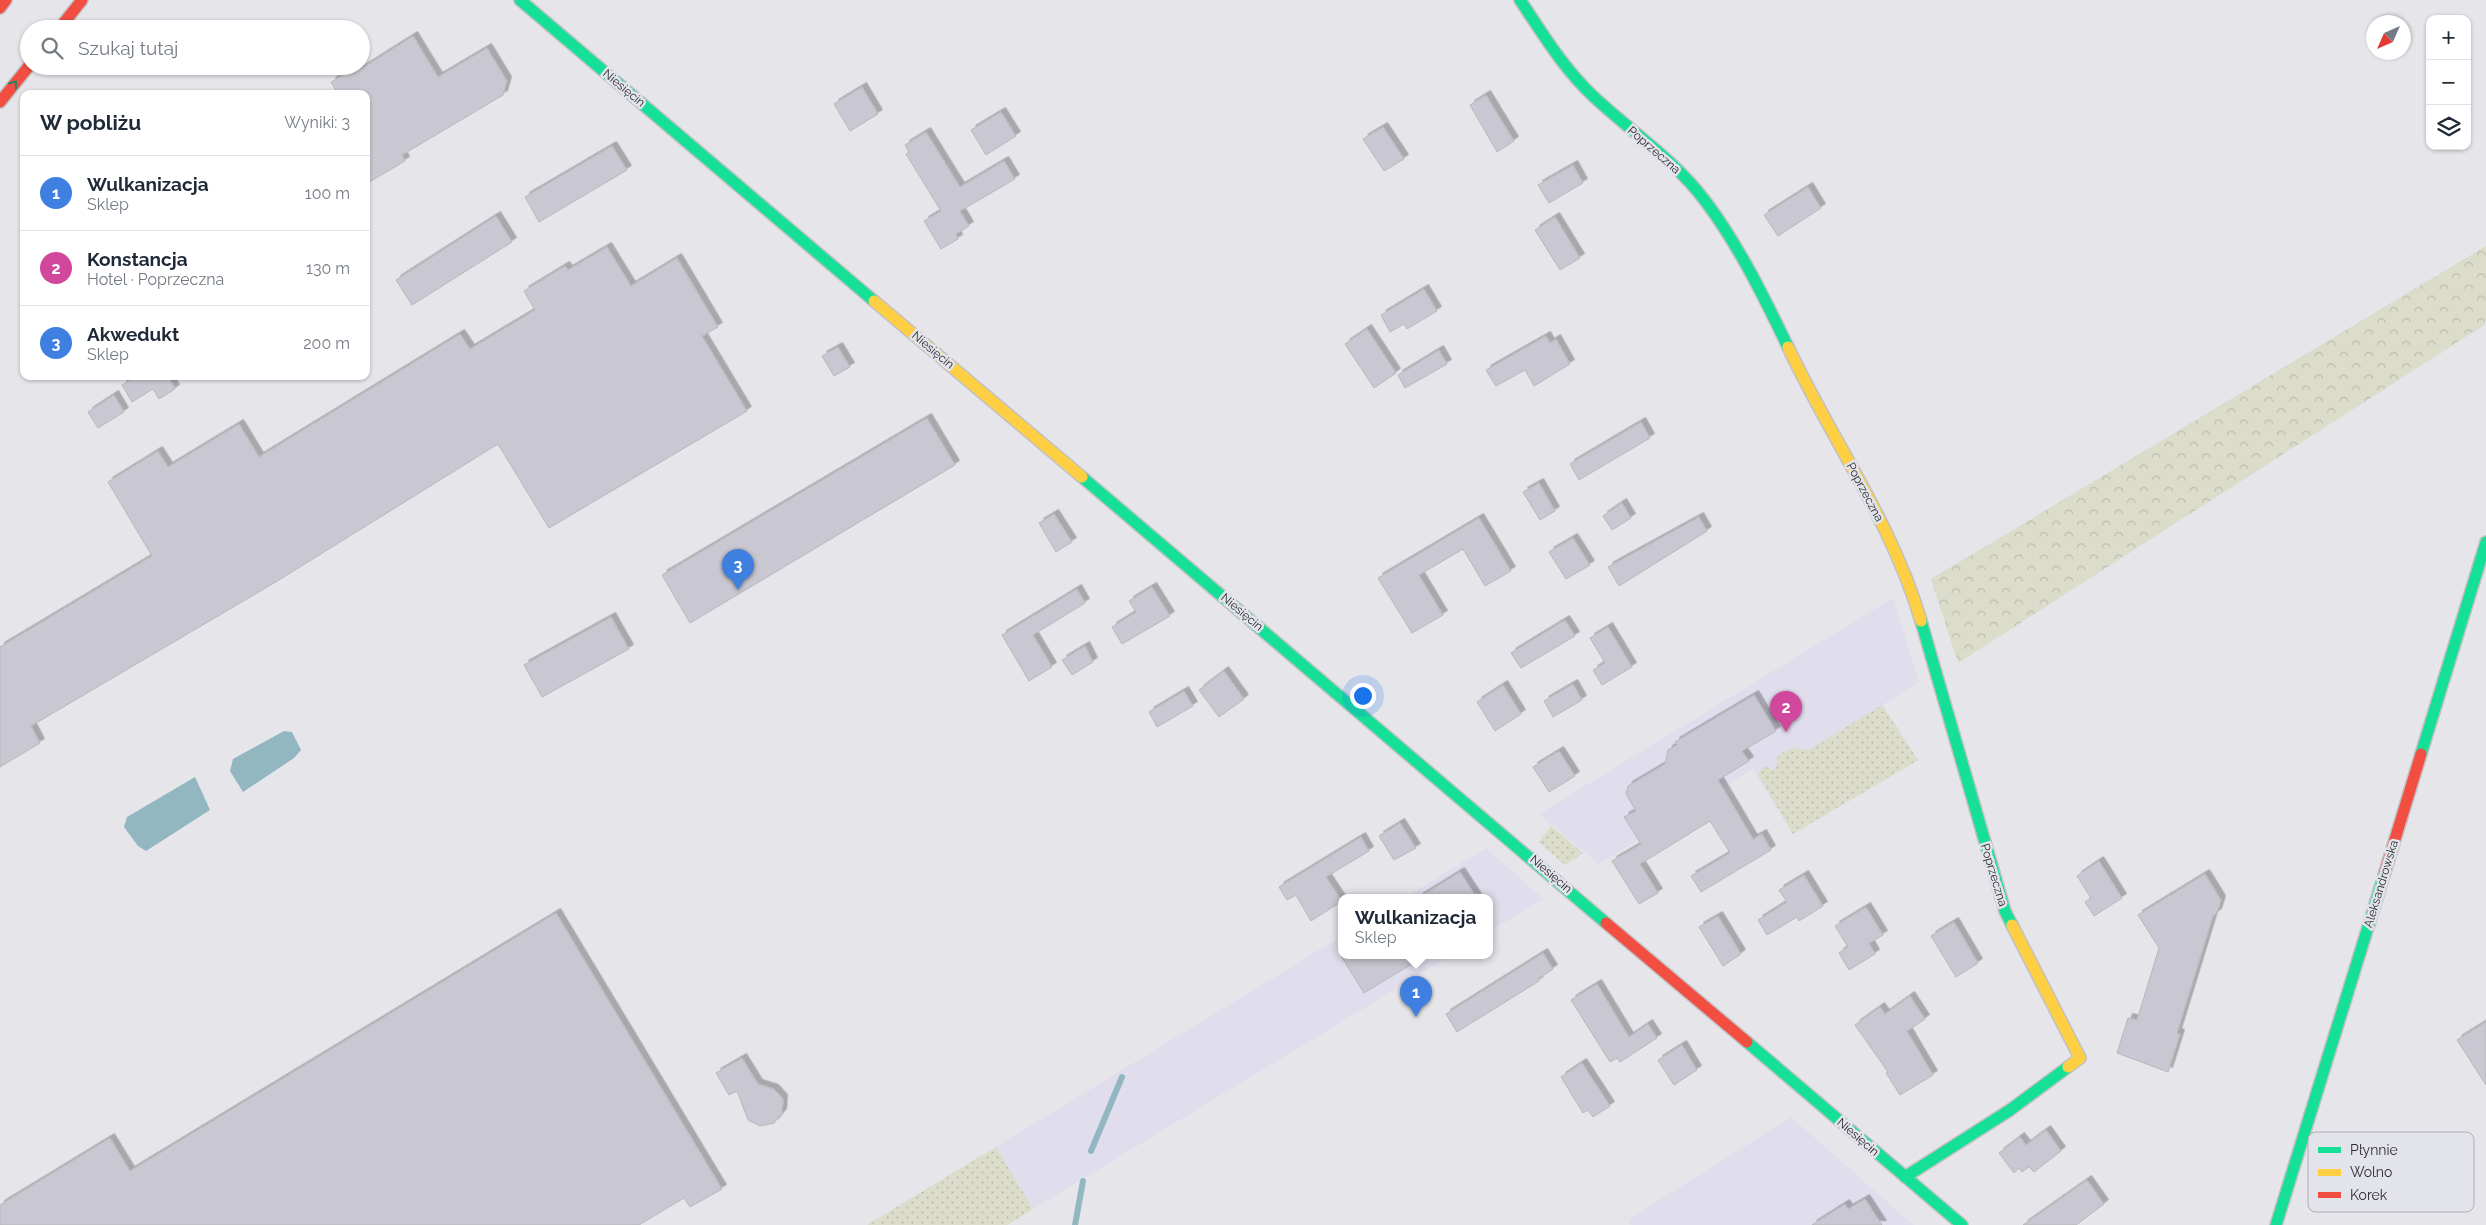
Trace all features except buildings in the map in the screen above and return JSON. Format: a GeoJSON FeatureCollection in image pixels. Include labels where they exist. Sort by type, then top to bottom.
{"type":"FeatureCollection","features":[{"type":"Feature","properties":{"kind":"main road"},"geometry":{"type":"LineString","coordinates":[[0,8],[6,0]]}},
{"type":"Feature","properties":{"kind":"main road"},"geometry":{"type":"LineString","coordinates":[[66,20],[82,0]]}},
{"type":"Feature","properties":{"kind":"main road","name":"Niesięcin"},"geometry":{"type":"LineString","coordinates":[[520,0],[1962,1225]]}},
{"type":"Feature","properties":{"kind":"main road","name":"Poprzeczna"},"geometry":{"type":"LineString","coordinates":[[1520,0],[1564,66],[1593,96],[1676,168],[1706,201],[1736,247],[1768,305],[1808,390],[1871,500],[1893,547],[1917,608],[2005,911],[2032,970],[2080,1058],[2010,1110],[1938,1154],[1905,1177]]}},
{"type":"Feature","properties":{"kind":"main road"},"geometry":{"type":"LineString","coordinates":[[0,102],[22,75]]}},
{"type":"Feature","properties":{"kind":"main road","name":"Aleksandrowska"},"geometry":{"type":"LineString","coordinates":[[2276,1225],[2486,542]]}},
{"type":"Feature","properties":{"kind":"shaded area"},"geometry":{"type":"Polygon","coordinates":[[[1893,598],[1919,682],[1882,705],[1918,760],[1793,834],[1753,769],[1599,864],[1539,814],[1893,598]]]}},
{"type":"Feature","properties":{"kind":"shaded area"},"geometry":{"type":"Polygon","coordinates":[[[1486,848],[1543,899],[1493,929],[1493,894],[1411,894],[1486,848]]]}},
{"type":"Feature","properties":{"kind":"shaded area"},"geometry":{"type":"Polygon","coordinates":[[[1338,938],[1338,959],[1445,959],[1033,1209],[996,1147],[1338,938]]]}},
{"type":"Feature","properties":{"kind":"shaded area"},"geometry":{"type":"Polygon","coordinates":[[[1791,1117],[1913,1225],[1631,1225],[1628,1220],[1791,1117]]]}},
{"type":"Feature","properties":{"kind":"green space"},"geometry":{"type":"Polygon","coordinates":[[[2486,246],[2486,319],[2484,325],[1958,663],[1931,579],[2486,246]]]}},
{"type":"Feature","properties":{"kind":"green space"},"geometry":{"type":"Polygon","coordinates":[[[1882,705],[1918,760],[1793,834],[1758,774],[1764,766],[1773,770],[1776,768],[1778,755],[1792,748],[1809,750],[1882,705]]]}},
{"type":"Feature","properties":{"kind":"green space"},"geometry":{"type":"Polygon","coordinates":[[[1551,826],[1583,853],[1565,865],[1539,842],[1551,826]]]}},
{"type":"Feature","properties":{"kind":"green space"},"geometry":{"type":"Polygon","coordinates":[[[996,1147],[1033,1209],[1007,1225],[867,1225],[996,1147]]]}},
{"type":"Feature","properties":{"kind":"water"},"geometry":{"type":"Polygon","coordinates":[[[284,731],[292,732],[301,750],[294,758],[243,792],[230,771],[233,759],[284,731]]]}},
{"type":"Feature","properties":{"kind":"water"},"geometry":{"type":"Polygon","coordinates":[[[195,777],[210,810],[146,851],[138,846],[124,827],[127,817],[195,777]]]}},
{"type":"Feature","properties":{"kind":"waterway"},"geometry":{"type":"LineString","coordinates":[[1091,1151],[1122,1077]]}},
{"type":"Feature","properties":{"kind":"waterway"},"geometry":{"type":"LineString","coordinates":[[1075,1225],[1083,1181]]}},
{"type":"Feature","properties":{"kind":"traffic: fast"},"geometry":{"type":"LineString","coordinates":[[520,0],[874,301]]}},
{"type":"Feature","properties":{"kind":"traffic: fast"},"geometry":{"type":"LineString","coordinates":[[1520,0],[1554,50],[1582,85],[1666,159],[1706,202],[1740,254],[1788,347]]}},
{"type":"Feature","properties":{"kind":"traffic: fast"},"geometry":{"type":"LineString","coordinates":[[1082,477],[1606,923]]}},
{"type":"Feature","properties":{"kind":"traffic: fast"},"geometry":{"type":"LineString","coordinates":[[2421,754],[2486,542]]}},
{"type":"Feature","properties":{"kind":"traffic: fast"},"geometry":{"type":"LineString","coordinates":[[1921,621],[2005,911],[2012,925]]}},
{"type":"Feature","properties":{"kind":"traffic: fast"},"geometry":{"type":"LineString","coordinates":[[2276,1225],[2385,872]]}},
{"type":"Feature","properties":{"kind":"traffic: fast"},"geometry":{"type":"LineString","coordinates":[[1747,1042],[1962,1225]]}},
{"type":"Feature","properties":{"kind":"traffic: fast"},"geometry":{"type":"LineString","coordinates":[[1905,1177],[2010,1110],[2068,1067]]}},
{"type":"Feature","properties":{"kind":"traffic: slow"},"geometry":{"type":"LineString","coordinates":[[874,301],[1082,477]]}},
{"type":"Feature","properties":{"kind":"traffic: slow"},"geometry":{"type":"LineString","coordinates":[[1788,347],[1878,515],[1909,585],[1921,621]]}},
{"type":"Feature","properties":{"kind":"traffic: slow"},"geometry":{"type":"LineString","coordinates":[[2012,925],[2080,1058],[2068,1067]]}},
{"type":"Feature","properties":{"kind":"traffic: jam"},"geometry":{"type":"LineString","coordinates":[[0,8],[6,0]]}},
{"type":"Feature","properties":{"kind":"traffic: jam"},"geometry":{"type":"LineString","coordinates":[[66,20],[82,0]]}},
{"type":"Feature","properties":{"kind":"traffic: jam"},"geometry":{"type":"LineString","coordinates":[[0,102],[22,75]]}},
{"type":"Feature","properties":{"kind":"traffic: jam"},"geometry":{"type":"LineString","coordinates":[[2385,872],[2421,754]]}},
{"type":"Feature","properties":{"kind":"traffic: jam"},"geometry":{"type":"LineString","coordinates":[[1606,923],[1747,1042]]}},
{"type":"Feature","properties":{"kind":"place","name":"Akwedukt"},"geometry":{"type":"Point","coordinates":[738,590]}},
{"type":"Feature","properties":{"kind":"place","name":"Konstancja"},"geometry":{"type":"Point","coordinates":[1786,732]}},
{"type":"Feature","properties":{"kind":"place","name":"Wulkanizacja"},"geometry":{"type":"Point","coordinates":[1416,1017]}}]}
